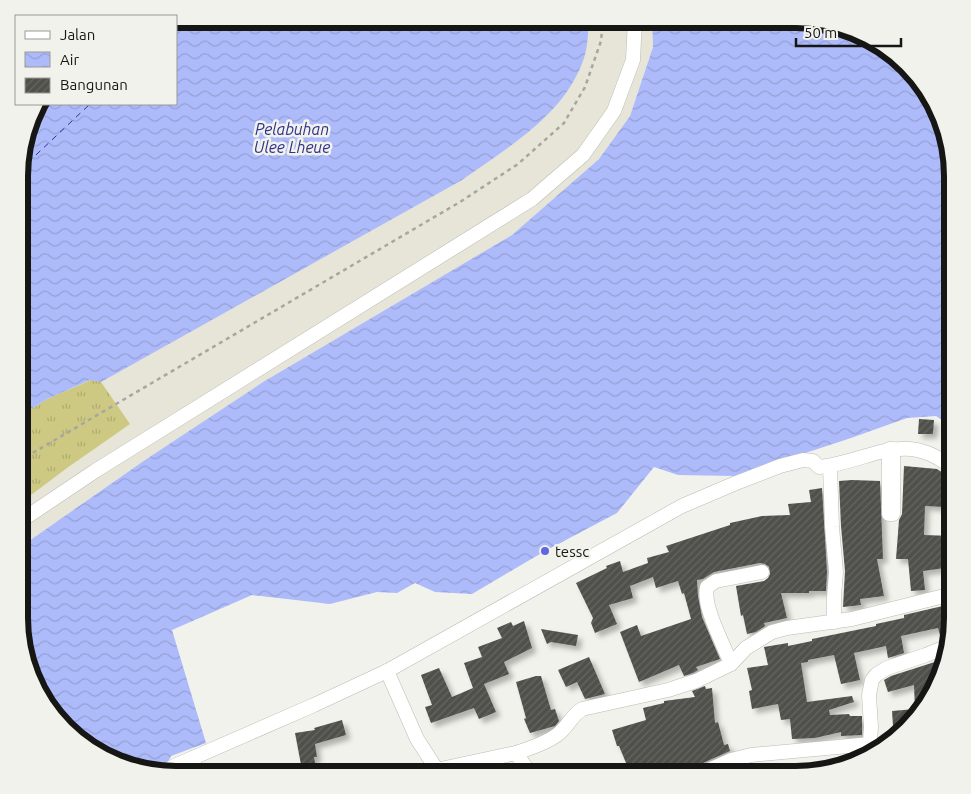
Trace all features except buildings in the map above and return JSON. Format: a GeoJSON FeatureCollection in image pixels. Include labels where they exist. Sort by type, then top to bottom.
{"type":"FeatureCollection","features":[{"type":"Feature","properties":{"kind":"street"},"geometry":{"type":"LineString","coordinates":[[28,516],[95,471],[532,199],[583,155],[614,111],[633,60],[635,28]]}},
{"type":"Feature","properties":{"kind":"street"},"geometry":{"type":"LineString","coordinates":[[174,766],[314,706],[387,670],[682,506],[736,483],[780,466],[803,460],[812,461],[819,468],[889,449],[913,450],[934,456],[944,462]]}},
{"type":"Feature","properties":{"kind":"street"},"geometry":{"type":"LineString","coordinates":[[830,466],[836,572],[834,622]]}},
{"type":"Feature","properties":{"kind":"street"},"geometry":{"type":"LineString","coordinates":[[731,664],[708,607],[707,587],[716,581],[762,572]]}},
{"type":"Feature","properties":{"kind":"street"},"geometry":{"type":"LineString","coordinates":[[456,766],[516,753],[548,741],[558,735],[575,713],[582,709],[683,686],[731,664],[746,648],[772,632],[787,628],[834,622],[944,596]]}},
{"type":"Feature","properties":{"kind":"street"},"geometry":{"type":"LineString","coordinates":[[870,747],[869,695],[872,680],[876,674],[887,668],[941,649]]}},
{"type":"Feature","properties":{"kind":"street"},"geometry":{"type":"LineString","coordinates":[[387,670],[418,739],[435,766]]}},
{"type":"Feature","properties":{"kind":"street"},"geometry":{"type":"LineString","coordinates":[[718,766],[731,760],[751,755],[865,749]]}},
{"type":"Feature","properties":{"kind":"street"},"geometry":{"type":"LineString","coordinates":[[516,753],[525,766]]}},
{"type":"Feature","properties":{"kind":"street"},"geometry":{"type":"LineString","coordinates":[[193,758],[194,766]]}},
{"type":"Feature","properties":{"kind":"path"},"geometry":{"type":"LineString","coordinates":[[28,456],[460,202],[518,164],[564,123],[569,116],[586,87],[601,41],[602,28]]}},
{"type":"Feature","properties":{"kind":"shaded area","name":"Pelabuhan Ulee Lheue"},"geometry":{"type":"Polygon","coordinates":[[[178,28],[652,28],[653,47],[630,116],[599,159],[512,235],[263,382],[145,460],[28,542],[28,175],[33,137],[45,105],[178,105],[178,28]]]}},
{"type":"Feature","properties":{"kind":"green space"},"geometry":{"type":"Polygon","coordinates":[[[91,380],[101,382],[130,424],[28,497],[28,411],[47,399],[91,380]]]}},
{"type":"Feature","properties":{"kind":"water","name":"Pelabuhan Ulee Lheue"},"geometry":{"type":"Polygon","coordinates":[[[178,28],[588,28],[584,58],[575,78],[549,113],[516,142],[462,180],[101,382],[90,380],[47,399],[28,411],[29,156],[33,137],[45,105],[178,105],[178,28]]]}},
{"type":"Feature","properties":{"kind":"water"},"geometry":{"type":"Polygon","coordinates":[[[652,28],[805,28],[825,30],[843,35],[878,52],[907,78],[919,93],[932,119],[941,146],[943,166],[944,421],[936,416],[907,418],[735,476],[678,475],[654,467],[617,513],[545,551],[472,594],[435,592],[415,583],[397,593],[377,592],[330,604],[252,595],[172,630],[206,743],[171,756],[166,766],[146,764],[101,747],[78,730],[52,701],[35,666],[30,648],[28,628],[28,542],[145,460],[263,382],[512,235],[599,159],[630,116],[653,47],[652,28]]]}},
{"type":"Feature","properties":{"kind":"ferry route"},"geometry":{"type":"LineString","coordinates":[[29,162],[89,105]]}},
{"type":"Feature","properties":{"kind":"place","name":"tessc"},"geometry":{"type":"Point","coordinates":[545,551]}}]}
